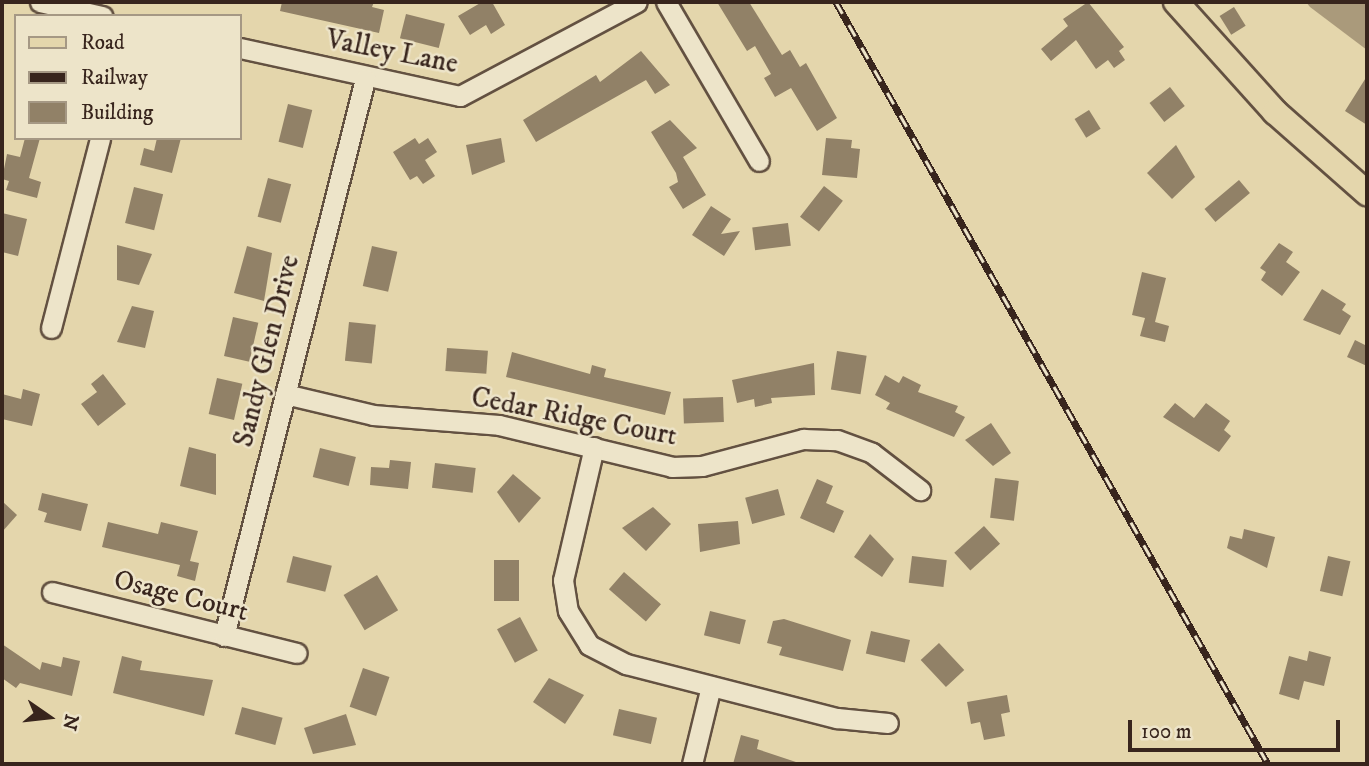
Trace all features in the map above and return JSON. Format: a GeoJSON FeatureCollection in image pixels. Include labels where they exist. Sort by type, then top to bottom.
{"type":"FeatureCollection","features":[{"type":"Feature","properties":{"kind":"main road"},"geometry":{"type":"LineString","coordinates":[[1177,2],[1275,113],[1367,193]]}},
{"type":"Feature","properties":{"kind":"street"},"geometry":{"type":"LineString","coordinates":[[40,2],[93,14]]}},
{"type":"Feature","properties":{"kind":"street","name":"Valley Lane"},"geometry":{"type":"LineString","coordinates":[[242,48],[439,95],[468,94],[637,2]]}},
{"type":"Feature","properties":{"kind":"street"},"geometry":{"type":"LineString","coordinates":[[666,2],[759,162]]}},
{"type":"Feature","properties":{"kind":"street","name":"Sandy Glen Drive"},"geometry":{"type":"LineString","coordinates":[[224,636],[365,79]]}},
{"type":"Feature","properties":{"kind":"street"},"geometry":{"type":"LineString","coordinates":[[51,328],[99,140]]}},
{"type":"Feature","properties":{"kind":"street","name":"Cedar Ridge Court"},"geometry":{"type":"LineString","coordinates":[[285,394],[373,415],[499,425],[690,468],[825,438],[872,453],[920,489]]}},
{"type":"Feature","properties":{"kind":"street"},"geometry":{"type":"LineString","coordinates":[[594,447],[564,570],[572,621],[607,656],[837,718],[888,723]]}},
{"type":"Feature","properties":{"kind":"street","name":"Osage Court"},"geometry":{"type":"LineString","coordinates":[[52,592],[296,653]]}},
{"type":"Feature","properties":{"kind":"street"},"geometry":{"type":"LineString","coordinates":[[692,764],[711,686]]}},
{"type":"Feature","properties":{"kind":"shaded area"},"geometry":{"type":"Polygon","coordinates":[[[1306,2],[1367,2],[1367,50],[1310,7],[1306,2]]]}},
{"type":"Feature","properties":{"kind":"building"},"geometry":{"type":"Polygon","coordinates":[[[282,2],[374,2],[372,7],[384,10],[379,33],[280,11],[282,2]]]}},
{"type":"Feature","properties":{"kind":"building"},"geometry":{"type":"Polygon","coordinates":[[[482,2],[492,2],[505,25],[491,34],[486,25],[470,35],[458,16],[482,2]]]}},
{"type":"Feature","properties":{"kind":"building"},"geometry":{"type":"Polygon","coordinates":[[[717,2],[749,2],[782,55],[790,50],[800,67],[806,63],[837,118],[817,131],[791,88],[775,97],[764,78],[771,74],[755,46],[747,51],[717,2]]]}},
{"type":"Feature","properties":{"kind":"building"},"geometry":{"type":"Polygon","coordinates":[[[1088,2],[1124,47],[1119,51],[1125,60],[1114,68],[1108,60],[1096,69],[1076,40],[1051,61],[1041,49],[1068,26],[1063,19],[1088,2]]]}},
{"type":"Feature","properties":{"kind":"building"},"geometry":{"type":"Polygon","coordinates":[[[1234,7],[1246,26],[1231,35],[1220,16],[1234,7]]]}},
{"type":"Feature","properties":{"kind":"building"},"geometry":{"type":"Polygon","coordinates":[[[406,14],[445,24],[439,48],[400,38],[406,14]]]}},
{"type":"Feature","properties":{"kind":"building"},"geometry":{"type":"Polygon","coordinates":[[[641,51],[670,85],[655,94],[646,80],[536,142],[523,120],[596,75],[600,82],[641,51]]]}},
{"type":"Feature","properties":{"kind":"building"},"geometry":{"type":"Polygon","coordinates":[[[1367,76],[1367,125],[1345,111],[1367,76]]]}},
{"type":"Feature","properties":{"kind":"building"},"geometry":{"type":"Polygon","coordinates":[[[1170,87],[1185,106],[1164,122],[1150,103],[1170,87]]]}},
{"type":"Feature","properties":{"kind":"building"},"geometry":{"type":"Polygon","coordinates":[[[288,104],[312,110],[303,148],[279,142],[288,104]]]}},
{"type":"Feature","properties":{"kind":"building"},"geometry":{"type":"Polygon","coordinates":[[[1089,110],[1101,129],[1086,138],[1075,119],[1089,110]]]}},
{"type":"Feature","properties":{"kind":"building"},"geometry":{"type":"Polygon","coordinates":[[[670,120],[697,148],[683,157],[706,195],[683,209],[669,187],[678,182],[676,173],[651,132],[670,120]]]}},
{"type":"Feature","properties":{"kind":"building"},"geometry":{"type":"Polygon","coordinates":[[[415,138],[419,144],[428,138],[437,152],[425,160],[435,176],[423,184],[417,176],[410,180],[393,152],[415,138]]]}},
{"type":"Feature","properties":{"kind":"building"},"geometry":{"type":"Polygon","coordinates":[[[501,138],[505,162],[472,175],[466,145],[501,138]]]}},
{"type":"Feature","properties":{"kind":"building"},"geometry":{"type":"Polygon","coordinates":[[[826,138],[852,140],[851,148],[860,149],[857,178],[822,175],[826,138]]]}},
{"type":"Feature","properties":{"kind":"building"},"geometry":{"type":"Polygon","coordinates":[[[24,140],[39,140],[29,178],[41,182],[37,198],[6,190],[9,181],[2,179],[7,154],[20,157],[24,140]]]}},
{"type":"Feature","properties":{"kind":"building"},"geometry":{"type":"Polygon","coordinates":[[[157,140],[180,140],[172,173],[140,165],[144,148],[154,151],[157,140]]]}},
{"type":"Feature","properties":{"kind":"building"},"geometry":{"type":"Polygon","coordinates":[[[1176,145],[1195,177],[1172,199],[1147,173],[1176,145]]]}},
{"type":"Feature","properties":{"kind":"building"},"geometry":{"type":"Polygon","coordinates":[[[268,178],[291,184],[281,223],[258,217],[268,178]]]}},
{"type":"Feature","properties":{"kind":"building"},"geometry":{"type":"Polygon","coordinates":[[[1239,180],[1250,193],[1215,222],[1205,209],[1239,180]]]}},
{"type":"Feature","properties":{"kind":"building"},"geometry":{"type":"Polygon","coordinates":[[[824,186],[843,201],[819,232],[800,217],[824,186]]]}},
{"type":"Feature","properties":{"kind":"building"},"geometry":{"type":"Polygon","coordinates":[[[134,187],[163,194],[154,230],[125,223],[134,187]]]}},
{"type":"Feature","properties":{"kind":"building"},"geometry":{"type":"Polygon","coordinates":[[[711,206],[731,219],[721,234],[740,231],[724,256],[692,235],[711,206]]]}},
{"type":"Feature","properties":{"kind":"building"},"geometry":{"type":"Polygon","coordinates":[[[2,213],[27,219],[18,256],[2,252],[2,213]]]}},
{"type":"Feature","properties":{"kind":"building"},"geometry":{"type":"Polygon","coordinates":[[[788,223],[791,246],[755,250],[752,227],[788,223]]]}},
{"type":"Feature","properties":{"kind":"building"},"geometry":{"type":"Polygon","coordinates":[[[1279,243],[1293,252],[1286,262],[1300,272],[1282,296],[1261,280],[1266,272],[1260,268],[1279,243]]]}},
{"type":"Feature","properties":{"kind":"building"},"geometry":{"type":"Polygon","coordinates":[[[117,245],[152,254],[139,285],[117,280],[117,245]]]}},
{"type":"Feature","properties":{"kind":"building"},"geometry":{"type":"Polygon","coordinates":[[[247,246],[272,253],[264,301],[234,293],[247,246]]]}},
{"type":"Feature","properties":{"kind":"building"},"geometry":{"type":"Polygon","coordinates":[[[372,246],[397,252],[388,292],[363,286],[372,246]]]}},
{"type":"Feature","properties":{"kind":"building"},"geometry":{"type":"Polygon","coordinates":[[[1142,272],[1166,278],[1155,322],[1169,326],[1165,342],[1140,336],[1145,318],[1132,315],[1142,272]]]}},
{"type":"Feature","properties":{"kind":"building"},"geometry":{"type":"Polygon","coordinates":[[[1322,289],[1346,304],[1342,310],[1351,316],[1340,335],[1303,320],[1322,289]]]}},
{"type":"Feature","properties":{"kind":"building"},"geometry":{"type":"Polygon","coordinates":[[[132,306],[154,311],[145,348],[117,342],[132,306]]]}},
{"type":"Feature","properties":{"kind":"building"},"geometry":{"type":"Polygon","coordinates":[[[233,317],[258,323],[249,362],[224,356],[233,317]]]}},
{"type":"Feature","properties":{"kind":"building"},"geometry":{"type":"Polygon","coordinates":[[[349,322],[376,325],[372,364],[345,361],[349,322]]]}},
{"type":"Feature","properties":{"kind":"building"},"geometry":{"type":"Polygon","coordinates":[[[1355,340],[1367,346],[1367,366],[1347,357],[1355,340]]]}},
{"type":"Feature","properties":{"kind":"building"},"geometry":{"type":"Polygon","coordinates":[[[447,348],[488,351],[486,374],[445,371],[447,348]]]}},
{"type":"Feature","properties":{"kind":"building"},"geometry":{"type":"Polygon","coordinates":[[[837,351],[867,356],[861,394],[831,390],[837,351]]]}},
{"type":"Feature","properties":{"kind":"building"},"geometry":{"type":"Polygon","coordinates":[[[512,352],[590,374],[592,365],[606,369],[604,377],[671,392],[665,415],[506,377],[512,352]]]}},
{"type":"Feature","properties":{"kind":"building"},"geometry":{"type":"Polygon","coordinates":[[[814,363],[815,395],[771,398],[772,403],[755,407],[754,399],[737,403],[732,380],[814,363]]]}},
{"type":"Feature","properties":{"kind":"building"},"geometry":{"type":"Polygon","coordinates":[[[103,374],[126,404],[98,426],[81,404],[97,392],[91,384],[103,374]]]}},
{"type":"Feature","properties":{"kind":"building"},"geometry":{"type":"Polygon","coordinates":[[[885,375],[899,383],[903,376],[921,385],[918,392],[958,406],[955,412],[965,417],[954,437],[886,409],[890,403],[875,395],[885,375]]]}},
{"type":"Feature","properties":{"kind":"building"},"geometry":{"type":"Polygon","coordinates":[[[217,378],[242,384],[234,420],[209,414],[217,378]]]}},
{"type":"Feature","properties":{"kind":"building"},"geometry":{"type":"Polygon","coordinates":[[[23,389],[40,394],[32,426],[2,419],[2,394],[21,399],[23,389]]]}},
{"type":"Feature","properties":{"kind":"building"},"geometry":{"type":"Polygon","coordinates":[[[723,397],[724,422],[684,423],[683,398],[723,397]]]}},
{"type":"Feature","properties":{"kind":"building"},"geometry":{"type":"Polygon","coordinates":[[[1175,403],[1194,418],[1206,403],[1230,421],[1224,430],[1231,436],[1219,452],[1163,417],[1175,403]]]}},
{"type":"Feature","properties":{"kind":"building"},"geometry":{"type":"Polygon","coordinates":[[[991,423],[1011,453],[993,466],[965,440],[991,423]]]}},
{"type":"Feature","properties":{"kind":"building"},"geometry":{"type":"Polygon","coordinates":[[[189,447],[216,454],[216,495],[180,486],[189,447]]]}},
{"type":"Feature","properties":{"kind":"building"},"geometry":{"type":"Polygon","coordinates":[[[320,448],[356,457],[349,486],[313,477],[320,448]]]}},
{"type":"Feature","properties":{"kind":"building"},"geometry":{"type":"Polygon","coordinates":[[[390,460],[411,462],[408,489],[370,485],[371,467],[389,468],[390,460]]]}},
{"type":"Feature","properties":{"kind":"building"},"geometry":{"type":"Polygon","coordinates":[[[435,463],[476,468],[473,493],[432,488],[435,463]]]}},
{"type":"Feature","properties":{"kind":"building"},"geometry":{"type":"Polygon","coordinates":[[[513,474],[541,498],[519,523],[497,492],[513,474]]]}},
{"type":"Feature","properties":{"kind":"building"},"geometry":{"type":"Polygon","coordinates":[[[995,478],[1019,481],[1014,521],[990,518],[995,478]]]}},
{"type":"Feature","properties":{"kind":"building"},"geometry":{"type":"Polygon","coordinates":[[[817,479],[833,486],[826,503],[844,511],[834,533],[800,518],[817,479]]]}},
{"type":"Feature","properties":{"kind":"building"},"geometry":{"type":"Polygon","coordinates":[[[778,489],[785,515],[752,524],[745,498],[778,489]]]}},
{"type":"Feature","properties":{"kind":"building"},"geometry":{"type":"Polygon","coordinates":[[[42,493],[88,504],[81,531],[44,522],[47,513],[38,510],[42,493]]]}},
{"type":"Feature","properties":{"kind":"building"},"geometry":{"type":"Polygon","coordinates":[[[2,501],[17,515],[2,532],[2,501]]]}},
{"type":"Feature","properties":{"kind":"building"},"geometry":{"type":"Polygon","coordinates":[[[653,507],[671,524],[646,551],[622,528],[653,507]]]}},
{"type":"Feature","properties":{"kind":"building"},"geometry":{"type":"Polygon","coordinates":[[[738,521],[740,544],[700,552],[698,524],[738,521]]]}},
{"type":"Feature","properties":{"kind":"building"},"geometry":{"type":"Polygon","coordinates":[[[108,522],[158,534],[161,522],[198,531],[190,561],[199,563],[195,581],[177,576],[180,565],[102,547],[108,522]]]}},
{"type":"Feature","properties":{"kind":"building"},"geometry":{"type":"Polygon","coordinates":[[[984,526],[1000,544],[970,571],[954,553],[984,526]]]}},
{"type":"Feature","properties":{"kind":"building"},"geometry":{"type":"Polygon","coordinates":[[[1244,529],[1275,537],[1267,568],[1227,548],[1230,536],[1242,539],[1244,529]]]}},
{"type":"Feature","properties":{"kind":"building"},"geometry":{"type":"Polygon","coordinates":[[[870,534],[894,559],[882,577],[854,557],[870,534]]]}},
{"type":"Feature","properties":{"kind":"building"},"geometry":{"type":"Polygon","coordinates":[[[293,556],[332,566],[325,592],[286,582],[293,556]]]}},
{"type":"Feature","properties":{"kind":"building"},"geometry":{"type":"Polygon","coordinates":[[[912,556],[947,560],[943,587],[909,583],[912,556]]]}},
{"type":"Feature","properties":{"kind":"building"},"geometry":{"type":"Polygon","coordinates":[[[1328,556],[1350,561],[1342,596],[1320,591],[1328,556]]]}},
{"type":"Feature","properties":{"kind":"building"},"geometry":{"type":"Polygon","coordinates":[[[494,560],[519,560],[519,601],[494,601],[494,560]]]}},
{"type":"Feature","properties":{"kind":"building"},"geometry":{"type":"Polygon","coordinates":[[[624,572],[661,604],[646,622],[609,589],[624,572]]]}},
{"type":"Feature","properties":{"kind":"building"},"geometry":{"type":"Polygon","coordinates":[[[377,575],[398,610],[365,630],[344,595],[377,575]]]}},
{"type":"Feature","properties":{"kind":"building"},"geometry":{"type":"Polygon","coordinates":[[[710,611],[746,620],[740,644],[704,635],[710,611]]]}},
{"type":"Feature","properties":{"kind":"building"},"geometry":{"type":"Polygon","coordinates":[[[520,617],[538,651],[515,663],[497,629],[520,617]]]}},
{"type":"Feature","properties":{"kind":"building"},"geometry":{"type":"Polygon","coordinates":[[[784,619],[851,640],[843,671],[779,655],[782,647],[767,643],[773,621],[784,619]]]}},
{"type":"Feature","properties":{"kind":"building"},"geometry":{"type":"Polygon","coordinates":[[[871,631],[910,640],[905,662],[866,653],[871,631]]]}},
{"type":"Feature","properties":{"kind":"building"},"geometry":{"type":"Polygon","coordinates":[[[939,643],[964,670],[946,687],[921,660],[939,643]]]}},
{"type":"Feature","properties":{"kind":"building"},"geometry":{"type":"Polygon","coordinates":[[[2,644],[40,670],[42,662],[61,667],[63,657],[80,661],[72,696],[20,683],[16,688],[2,678],[2,644]]]}},
{"type":"Feature","properties":{"kind":"building"},"geometry":{"type":"Polygon","coordinates":[[[1309,651],[1331,657],[1324,686],[1304,681],[1299,700],[1279,694],[1289,656],[1307,661],[1309,651]]]}},
{"type":"Feature","properties":{"kind":"building"},"geometry":{"type":"Polygon","coordinates":[[[122,656],[142,661],[140,670],[213,680],[204,716],[113,693],[122,656]]]}},
{"type":"Feature","properties":{"kind":"building"},"geometry":{"type":"Polygon","coordinates":[[[363,668],[389,677],[376,716],[350,707],[363,668]]]}},
{"type":"Feature","properties":{"kind":"building"},"geometry":{"type":"Polygon","coordinates":[[[549,678],[584,695],[565,724],[533,702],[549,678]]]}},
{"type":"Feature","properties":{"kind":"building"},"geometry":{"type":"Polygon","coordinates":[[[1007,695],[1010,712],[1001,714],[1005,736],[984,740],[980,722],[971,724],[967,702],[1007,695]]]}},
{"type":"Feature","properties":{"kind":"building"},"geometry":{"type":"Polygon","coordinates":[[[242,707],[283,718],[275,745],[235,734],[242,707]]]}},
{"type":"Feature","properties":{"kind":"building"},"geometry":{"type":"Polygon","coordinates":[[[619,709],[657,718],[651,744],[613,735],[619,709]]]}},
{"type":"Feature","properties":{"kind":"building"},"geometry":{"type":"Polygon","coordinates":[[[346,714],[356,745],[313,754],[304,728],[346,714]]]}},
{"type":"Feature","properties":{"kind":"building"},"geometry":{"type":"Polygon","coordinates":[[[741,735],[759,740],[757,749],[802,764],[733,764],[741,735]]]}},
{"type":"Feature","properties":{"kind":"railway"},"geometry":{"type":"LineString","coordinates":[[836,2],[1268,764]]}}]}
